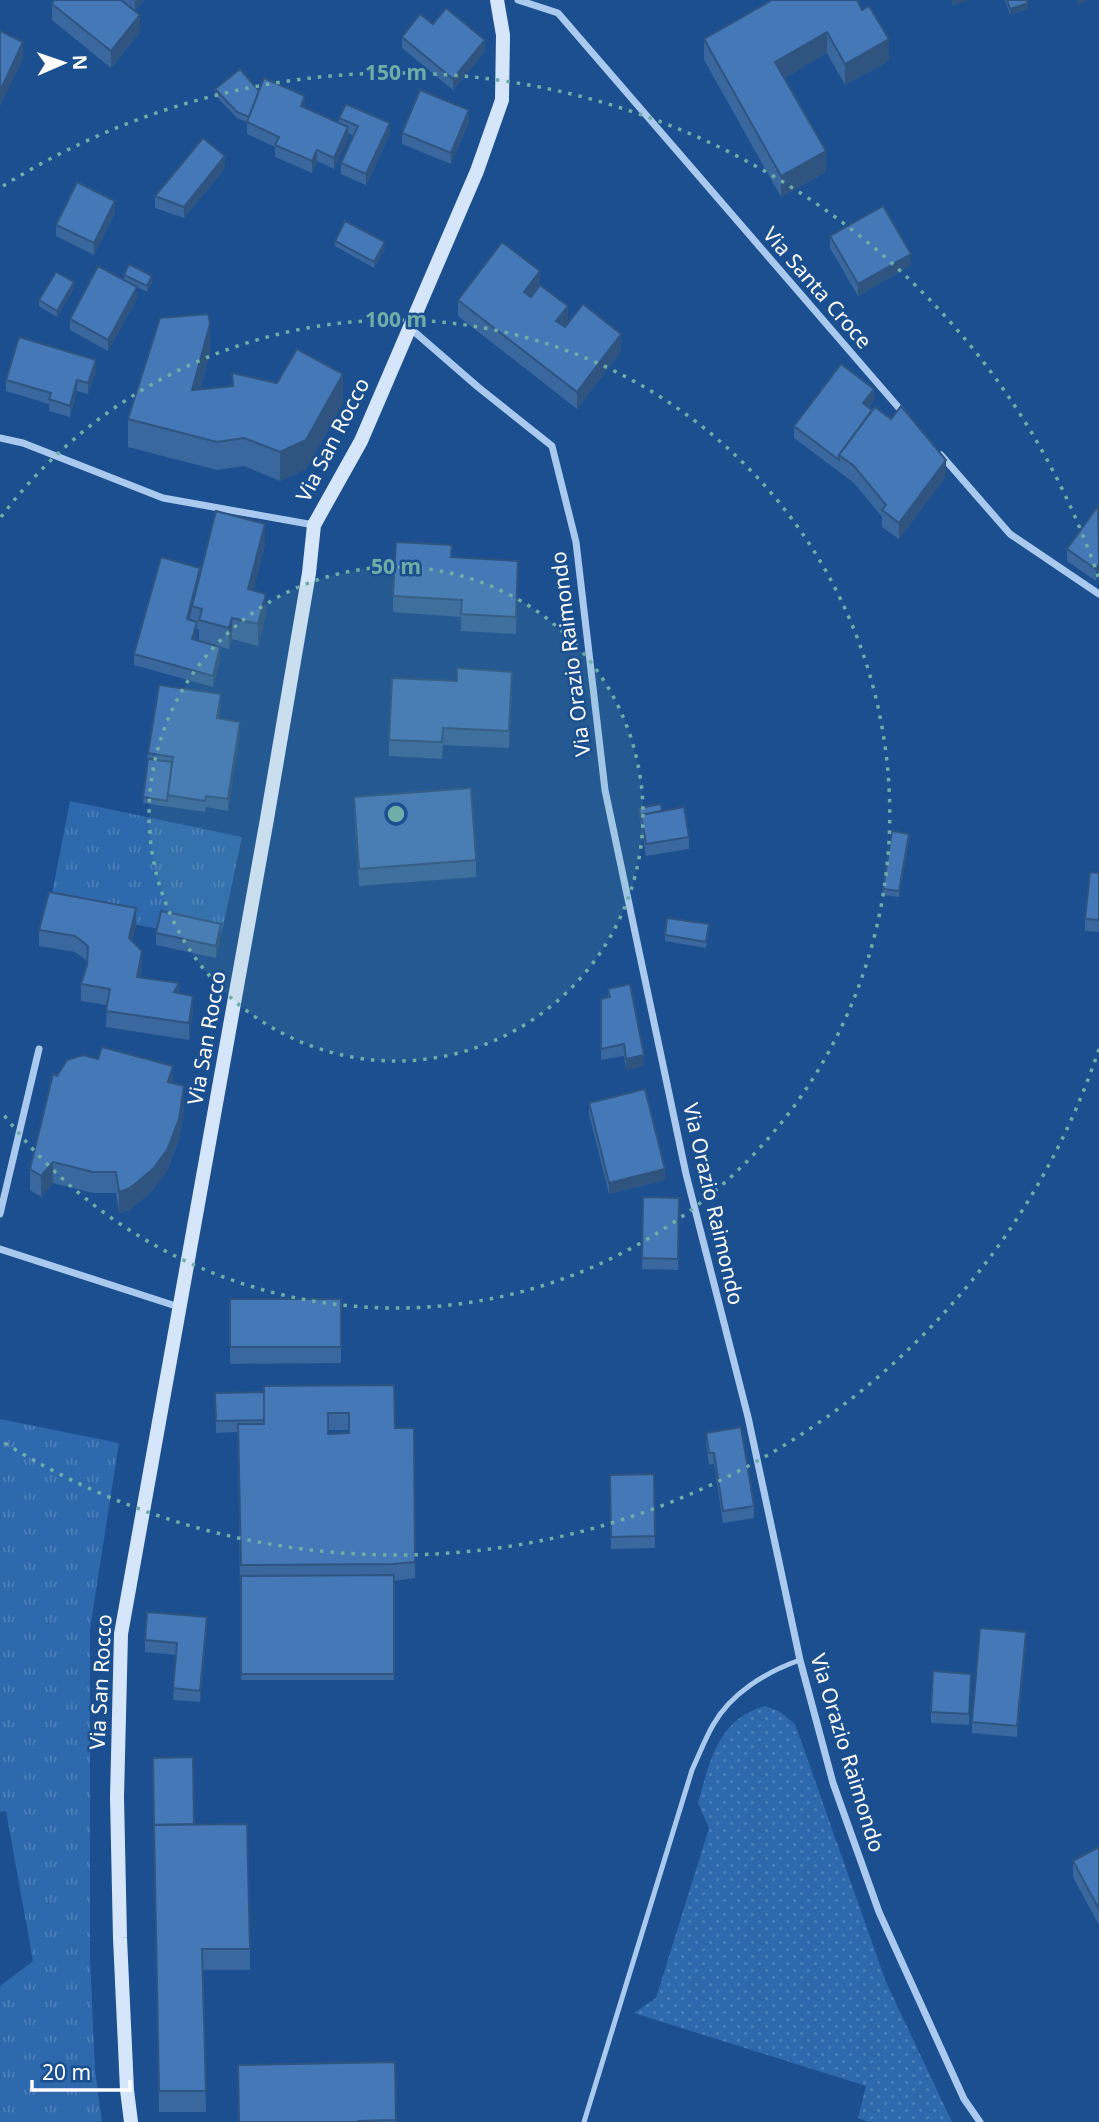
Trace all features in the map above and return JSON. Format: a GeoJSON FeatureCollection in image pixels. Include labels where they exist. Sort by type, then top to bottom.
{"type":"FeatureCollection","features":[{"type":"Feature","properties":{"kind":"street","name":"Via San Rocco"},"geometry":{"type":"LineString","coordinates":[[131,2122],[119,1925],[117,1797],[121,1634],[286,710],[309,573],[314,525],[361,441],[477,171],[502,100],[503,35],[497,0]]}},
{"type":"Feature","properties":{"kind":"street","name":"Via Santa Croce"},"geometry":{"type":"LineString","coordinates":[[518,0],[558,13],[911,421]]}},
{"type":"Feature","properties":{"kind":"street","name":"Via Orazio Raimondo"},"geometry":{"type":"LineString","coordinates":[[410,328],[552,446],[576,541],[605,790],[687,1174],[748,1417],[800,1660],[833,1783],[879,1912],[964,2099],[980,2122]]}},
{"type":"Feature","properties":{"kind":"street"},"geometry":{"type":"LineString","coordinates":[[0,438],[23,443],[163,498],[314,525]]}},
{"type":"Feature","properties":{"kind":"street"},"geometry":{"type":"LineString","coordinates":[[938,452],[1010,534],[1099,594]]}},
{"type":"Feature","properties":{"kind":"street"},"geometry":{"type":"LineString","coordinates":[[0,1214],[39,1049]]}},
{"type":"Feature","properties":{"kind":"street"},"geometry":{"type":"LineString","coordinates":[[0,1249],[181,1307]]}},
{"type":"Feature","properties":{"kind":"lane"},"geometry":{"type":"LineString","coordinates":[[584,2122],[692,1770],[714,1723],[729,1703],[765,1675],[800,1660]]}},
{"type":"Feature","properties":{"kind":"green space"},"geometry":{"type":"Polygon","coordinates":[[[70,801],[242,837],[221,936],[162,923],[160,929],[49,909],[70,801]]]}},
{"type":"Feature","properties":{"kind":"green space"},"geometry":{"type":"Polygon","coordinates":[[[0,1419],[119,1443],[90,1629],[90,1958],[95,2070],[102,2122],[0,2122],[0,1986],[33,1961],[6,1811],[0,1812],[0,1419]]]}},
{"type":"Feature","properties":{"kind":"green space"},"geometry":{"type":"Polygon","coordinates":[[[765,1706],[779,1711],[795,1724],[886,1982],[952,2122],[868,2122],[858,2118],[866,2086],[634,2013],[656,1998],[709,1828],[698,1803],[712,1757],[726,1731],[736,1721],[765,1706]]]}},
{"type":"Feature","properties":{"kind":"building"},"geometry":{"type":"Polygon","coordinates":[[[54,0],[121,0],[140,15],[111,51],[52,4],[54,0]]]}},
{"type":"Feature","properties":{"kind":"building"},"geometry":{"type":"Polygon","coordinates":[[[772,0],[857,0],[862,10],[869,6],[889,39],[845,64],[827,32],[775,62],[826,151],[781,176],[704,39],[772,0]]]}},
{"type":"Feature","properties":{"kind":"building"},"geometry":{"type":"Polygon","coordinates":[[[1007,0],[1027,0],[1028,3],[1010,9],[1007,0]]]}},
{"type":"Feature","properties":{"kind":"building"},"geometry":{"type":"Polygon","coordinates":[[[446,8],[485,40],[453,79],[402,37],[420,14],[433,24],[446,8]]]}},
{"type":"Feature","properties":{"kind":"building"},"geometry":{"type":"Polygon","coordinates":[[[0,31],[23,42],[0,91],[0,31]]]}},
{"type":"Feature","properties":{"kind":"building"},"geometry":{"type":"Polygon","coordinates":[[[240,69],[259,91],[249,117],[237,112],[215,89],[240,69]]]}},
{"type":"Feature","properties":{"kind":"building"},"geometry":{"type":"Polygon","coordinates":[[[264,78],[305,96],[301,106],[348,127],[334,158],[317,150],[312,161],[275,145],[279,137],[247,122],[264,78]]]}},
{"type":"Feature","properties":{"kind":"building"},"geometry":{"type":"Polygon","coordinates":[[[420,90],[469,110],[451,153],[402,133],[420,90]]]}},
{"type":"Feature","properties":{"kind":"building"},"geometry":{"type":"Polygon","coordinates":[[[346,104],[390,123],[366,174],[341,163],[358,126],[339,118],[346,104]]]}},
{"type":"Feature","properties":{"kind":"building"},"geometry":{"type":"Polygon","coordinates":[[[203,138],[225,156],[184,207],[155,196],[203,138]]]}},
{"type":"Feature","properties":{"kind":"building"},"geometry":{"type":"Polygon","coordinates":[[[77,182],[115,201],[94,243],[56,225],[77,182]]]}},
{"type":"Feature","properties":{"kind":"building"},"geometry":{"type":"Polygon","coordinates":[[[883,206],[911,254],[858,284],[830,236],[883,206]]]}},
{"type":"Feature","properties":{"kind":"building"},"geometry":{"type":"Polygon","coordinates":[[[345,221],[385,242],[374,262],[335,241],[345,221]]]}},
{"type":"Feature","properties":{"kind":"building"},"geometry":{"type":"Polygon","coordinates":[[[502,242],[540,271],[524,292],[531,297],[540,285],[568,306],[556,321],[565,327],[583,304],[621,334],[577,392],[458,300],[502,242]]]}},
{"type":"Feature","properties":{"kind":"building"},"geometry":{"type":"Polygon","coordinates":[[[129,264],[152,276],[147,286],[124,275],[129,264]]]}},
{"type":"Feature","properties":{"kind":"building"},"geometry":{"type":"Polygon","coordinates":[[[98,266],[137,287],[108,340],[70,319],[98,266]]]}},
{"type":"Feature","properties":{"kind":"building"},"geometry":{"type":"Polygon","coordinates":[[[56,272],[74,282],[57,311],[39,300],[56,272]]]}},
{"type":"Feature","properties":{"kind":"building"},"geometry":{"type":"Polygon","coordinates":[[[208,314],[210,324],[192,390],[233,386],[232,373],[277,383],[297,349],[343,374],[306,440],[280,452],[244,438],[217,442],[128,419],[160,318],[208,314]]]}},
{"type":"Feature","properties":{"kind":"building"},"geometry":{"type":"Polygon","coordinates":[[[19,337],[96,360],[88,383],[77,380],[70,406],[49,399],[51,393],[6,380],[19,337]]]}},
{"type":"Feature","properties":{"kind":"building"},"geometry":{"type":"Polygon","coordinates":[[[841,364],[874,389],[863,403],[872,410],[839,455],[839,460],[794,426],[841,364]]]}},
{"type":"Feature","properties":{"kind":"building"},"geometry":{"type":"Polygon","coordinates":[[[901,406],[946,460],[899,523],[882,510],[886,505],[854,466],[839,455],[875,407],[891,419],[901,406]]]}},
{"type":"Feature","properties":{"kind":"building"},"geometry":{"type":"Polygon","coordinates":[[[1098,506],[1099,564],[1096,569],[1067,549],[1098,506]]]}},
{"type":"Feature","properties":{"kind":"building"},"geometry":{"type":"Polygon","coordinates":[[[216,511],[265,524],[248,589],[266,594],[258,624],[232,618],[229,628],[199,620],[202,609],[192,606],[216,511]]]}},
{"type":"Feature","properties":{"kind":"building"},"geometry":{"type":"Polygon","coordinates":[[[396,542],[452,545],[451,557],[518,561],[516,617],[461,614],[462,600],[393,596],[396,542]]]}},
{"type":"Feature","properties":{"kind":"building"},"geometry":{"type":"Polygon","coordinates":[[[161,557],[200,568],[187,619],[197,622],[192,639],[220,647],[213,676],[134,654],[161,557]]]}},
{"type":"Feature","properties":{"kind":"building"},"geometry":{"type":"Polygon","coordinates":[[[457,668],[512,672],[509,731],[443,728],[442,742],[389,740],[392,678],[457,681],[457,668]]]}},
{"type":"Feature","properties":{"kind":"building"},"geometry":{"type":"Polygon","coordinates":[[[159,685],[221,694],[217,718],[240,722],[228,799],[206,796],[205,801],[167,795],[173,757],[148,753],[159,685]]]}},
{"type":"Feature","properties":{"kind":"building"},"geometry":{"type":"Polygon","coordinates":[[[148,759],[172,762],[167,801],[143,797],[148,759]]]}},
{"type":"Feature","properties":{"kind":"building"},"geometry":{"type":"Polygon","coordinates":[[[471,788],[476,860],[359,869],[354,797],[471,788]]]}},
{"type":"Feature","properties":{"kind":"building"},"geometry":{"type":"Polygon","coordinates":[[[661,804],[662,811],[641,815],[641,821],[639,808],[661,804]]]}},
{"type":"Feature","properties":{"kind":"building"},"geometry":{"type":"Polygon","coordinates":[[[684,807],[689,837],[646,844],[641,815],[684,807]]]}},
{"type":"Feature","properties":{"kind":"building"},"geometry":{"type":"Polygon","coordinates":[[[892,831],[909,834],[899,891],[883,889],[892,831]]]}},
{"type":"Feature","properties":{"kind":"building"},"geometry":{"type":"Polygon","coordinates":[[[1090,872],[1099,873],[1099,920],[1085,919],[1090,872]]]}},
{"type":"Feature","properties":{"kind":"building"},"geometry":{"type":"Polygon","coordinates":[[[49,892],[136,908],[129,938],[142,951],[137,977],[179,983],[174,992],[193,996],[189,1023],[106,1011],[110,989],[81,984],[87,965],[88,946],[75,936],[39,930],[49,892]]]}},
{"type":"Feature","properties":{"kind":"building"},"geometry":{"type":"Polygon","coordinates":[[[161,911],[221,924],[216,946],[156,933],[161,911]]]}},
{"type":"Feature","properties":{"kind":"building"},"geometry":{"type":"Polygon","coordinates":[[[667,918],[709,924],[706,942],[665,935],[667,918]]]}},
{"type":"Feature","properties":{"kind":"building"},"geometry":{"type":"Polygon","coordinates":[[[630,984],[644,1055],[626,1059],[624,1044],[601,1049],[601,999],[610,997],[608,989],[630,984]]]}},
{"type":"Feature","properties":{"kind":"building"},"geometry":{"type":"Polygon","coordinates":[[[102,1047],[173,1066],[168,1082],[184,1086],[179,1119],[167,1150],[153,1169],[130,1188],[119,1192],[116,1172],[93,1172],[53,1162],[41,1176],[30,1169],[53,1074],[57,1076],[67,1060],[83,1055],[98,1059],[102,1047]]]}},
{"type":"Feature","properties":{"kind":"building"},"geometry":{"type":"Polygon","coordinates":[[[645,1089],[665,1169],[609,1183],[589,1103],[645,1089]]]}},
{"type":"Feature","properties":{"kind":"building"},"geometry":{"type":"Polygon","coordinates":[[[643,1197],[679,1198],[678,1259],[642,1258],[643,1197]]]}},
{"type":"Feature","properties":{"kind":"building"},"geometry":{"type":"Polygon","coordinates":[[[230,1299],[341,1299],[341,1347],[230,1347],[230,1299]]]}},
{"type":"Feature","properties":{"kind":"building"},"geometry":{"type":"Polygon","coordinates":[[[394,1385],[395,1428],[414,1428],[415,1562],[241,1565],[238,1424],[264,1424],[264,1386],[394,1385]],[[328,1413],[328,1434],[349,1433],[349,1413],[328,1413]]]}},
{"type":"Feature","properties":{"kind":"building"},"geometry":{"type":"Polygon","coordinates":[[[264,1392],[264,1420],[216,1421],[215,1393],[264,1392]]]}},
{"type":"Feature","properties":{"kind":"building"},"geometry":{"type":"Polygon","coordinates":[[[741,1427],[754,1506],[723,1511],[714,1453],[709,1453],[706,1433],[741,1427]]]}},
{"type":"Feature","properties":{"kind":"building"},"geometry":{"type":"Polygon","coordinates":[[[654,1474],[655,1536],[611,1537],[610,1475],[654,1474]]]}},
{"type":"Feature","properties":{"kind":"building"},"geometry":{"type":"Polygon","coordinates":[[[394,1575],[394,1674],[241,1674],[241,1576],[394,1575]]]}},
{"type":"Feature","properties":{"kind":"building"},"geometry":{"type":"Polygon","coordinates":[[[147,1612],[207,1617],[200,1691],[173,1688],[177,1643],[145,1640],[147,1612]]]}},
{"type":"Feature","properties":{"kind":"building"},"geometry":{"type":"Polygon","coordinates":[[[980,1628],[1026,1632],[1017,1726],[972,1722],[980,1628]]]}},
{"type":"Feature","properties":{"kind":"building"},"geometry":{"type":"Polygon","coordinates":[[[933,1671],[971,1674],[969,1714],[931,1712],[933,1671]]]}},
{"type":"Feature","properties":{"kind":"building"},"geometry":{"type":"Polygon","coordinates":[[[193,1757],[194,1824],[154,1825],[154,1835],[153,1758],[193,1757]]]}},
{"type":"Feature","properties":{"kind":"building"},"geometry":{"type":"Polygon","coordinates":[[[247,1824],[250,1949],[202,1949],[206,2091],[159,2091],[154,1825],[247,1824]]]}},
{"type":"Feature","properties":{"kind":"building"},"geometry":{"type":"Polygon","coordinates":[[[1099,1847],[1099,1909],[1073,1861],[1099,1847]]]}},
{"type":"Feature","properties":{"kind":"building"},"geometry":{"type":"Polygon","coordinates":[[[395,2062],[396,2120],[239,2122],[238,2065],[395,2062]]]}}]}
